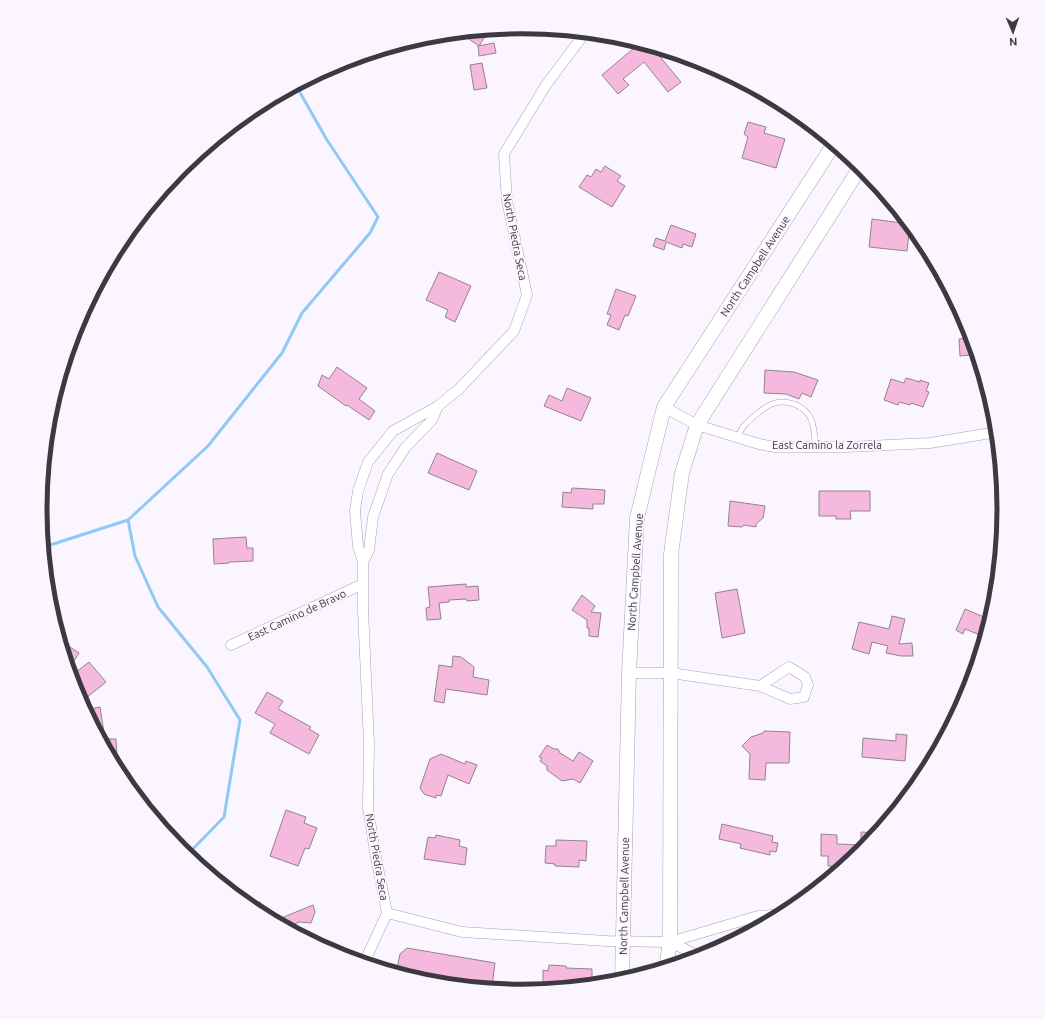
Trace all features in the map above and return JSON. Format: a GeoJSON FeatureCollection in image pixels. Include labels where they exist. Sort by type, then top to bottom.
{"type":"FeatureCollection","features":[{"type":"Feature","properties":{"kind":"main road","name":"North Campbell Avenue"},"geometry":{"type":"LineString","coordinates":[[622,974],[629,673],[637,518],[664,407],[831,148]]}},
{"type":"Feature","properties":{"kind":"main road"},"geometry":{"type":"LineString","coordinates":[[667,963],[670,942],[671,554],[682,473],[697,426],[857,172]]}},
{"type":"Feature","properties":{"kind":"street","name":"North Piedra Seca"},"geometry":{"type":"LineString","coordinates":[[582,38],[546,86],[504,154],[507,201],[527,296],[514,332],[459,389],[438,406],[393,431],[368,462],[358,491],[355,511],[358,546],[363,562],[362,584],[369,743],[368,808],[387,913],[462,932],[623,942],[670,942]]}},
{"type":"Feature","properties":{"kind":"street","name":"North Piedra Seca"},"geometry":{"type":"LineString","coordinates":[[363,562],[369,550],[374,517],[388,474],[405,448],[432,420],[438,406]]}},
{"type":"Feature","properties":{"kind":"street","name":"East Camino la Zorrela"},"geometry":{"type":"LineString","coordinates":[[664,407],[697,426],[759,444],[775,447],[847,447],[930,444],[992,433]]}},
{"type":"Feature","properties":{"kind":"street","name":"East Camino de Bravo"},"geometry":{"type":"LineString","coordinates":[[231,645],[362,584]]}},
{"type":"Feature","properties":{"kind":"street"},"geometry":{"type":"LineString","coordinates":[[629,673],[671,673],[760,686]]}},
{"type":"Feature","properties":{"kind":"street"},"geometry":{"type":"LineString","coordinates":[[366,959],[387,913]]}},
{"type":"Feature","properties":{"kind":"street"},"geometry":{"type":"LineString","coordinates":[[670,942],[758,916],[770,915]]}},
{"type":"Feature","properties":{"kind":"street"},"geometry":{"type":"LineString","coordinates":[[670,942],[693,953]]}},
{"type":"Feature","properties":{"kind":"lane"},"geometry":{"type":"LineString","coordinates":[[738,437],[744,424],[765,407],[773,403],[788,402],[797,405],[807,412],[812,420],[815,447]]}},
{"type":"Feature","properties":{"kind":"building"},"geometry":{"type":"Polygon","coordinates":[[[486,36],[479,46],[466,37],[486,36]]]}},
{"type":"Feature","properties":{"kind":"building"},"geometry":{"type":"Polygon","coordinates":[[[494,43],[496,53],[479,56],[478,46],[494,43]]]}},
{"type":"Feature","properties":{"kind":"building"},"geometry":{"type":"Polygon","coordinates":[[[635,47],[657,54],[681,82],[668,92],[644,62],[623,79],[629,85],[618,94],[602,75],[635,47]]]}},
{"type":"Feature","properties":{"kind":"building"},"geometry":{"type":"Polygon","coordinates":[[[482,63],[487,88],[474,90],[470,65],[482,63]]]}},
{"type":"Feature","properties":{"kind":"building"},"geometry":{"type":"Polygon","coordinates":[[[748,122],[766,127],[764,133],[785,139],[776,168],[742,158],[748,137],[744,134],[748,122]]]}},
{"type":"Feature","properties":{"kind":"building"},"geometry":{"type":"Polygon","coordinates":[[[605,166],[621,176],[617,181],[625,186],[612,207],[579,187],[587,175],[591,177],[596,169],[601,172],[605,166]]]}},
{"type":"Feature","properties":{"kind":"building"},"geometry":{"type":"Polygon","coordinates":[[[872,219],[902,223],[909,233],[907,251],[869,247],[872,219]]]}},
{"type":"Feature","properties":{"kind":"building"},"geometry":{"type":"Polygon","coordinates":[[[671,225],[696,234],[692,247],[683,244],[682,248],[666,242],[664,250],[653,246],[656,238],[665,241],[671,225]]]}},
{"type":"Feature","properties":{"kind":"building"},"geometry":{"type":"Polygon","coordinates":[[[439,272],[471,286],[455,322],[445,317],[448,310],[426,300],[439,272]]]}},
{"type":"Feature","properties":{"kind":"building"},"geometry":{"type":"Polygon","coordinates":[[[616,289],[636,296],[628,316],[625,315],[619,330],[607,325],[611,315],[607,314],[616,289]]]}},
{"type":"Feature","properties":{"kind":"building"},"geometry":{"type":"Polygon","coordinates":[[[966,338],[973,356],[960,356],[959,339],[966,338]]]}},
{"type":"Feature","properties":{"kind":"building"},"geometry":{"type":"Polygon","coordinates":[[[337,367],[367,388],[359,399],[375,411],[369,420],[318,386],[322,375],[329,379],[337,367]]]}},
{"type":"Feature","properties":{"kind":"building"},"geometry":{"type":"Polygon","coordinates":[[[765,370],[794,372],[818,380],[811,397],[802,393],[799,399],[786,394],[764,393],[765,370]]]}},
{"type":"Feature","properties":{"kind":"building"},"geometry":{"type":"Polygon","coordinates":[[[906,378],[929,383],[926,391],[929,392],[923,407],[911,403],[910,405],[899,402],[898,405],[884,400],[891,379],[904,383],[906,378]]]}},
{"type":"Feature","properties":{"kind":"building"},"geometry":{"type":"Polygon","coordinates":[[[567,388],[591,398],[581,421],[544,406],[549,395],[562,401],[567,388]]]}},
{"type":"Feature","properties":{"kind":"building"},"geometry":{"type":"Polygon","coordinates":[[[437,453],[477,471],[469,490],[428,473],[437,453]]]}},
{"type":"Feature","properties":{"kind":"building"},"geometry":{"type":"Polygon","coordinates":[[[572,488],[605,490],[604,504],[593,504],[593,509],[562,507],[563,492],[571,493],[572,488]]]}},
{"type":"Feature","properties":{"kind":"building"},"geometry":{"type":"Polygon","coordinates":[[[819,491],[870,491],[870,511],[850,511],[851,519],[836,519],[836,516],[819,516],[819,491]]]}},
{"type":"Feature","properties":{"kind":"building"},"geometry":{"type":"Polygon","coordinates":[[[730,501],[765,506],[763,518],[756,524],[756,527],[744,525],[742,527],[728,526],[730,501]]]}},
{"type":"Feature","properties":{"kind":"building"},"geometry":{"type":"Polygon","coordinates":[[[246,537],[247,548],[253,548],[253,561],[214,564],[213,539],[246,537]]]}},
{"type":"Feature","properties":{"kind":"building"},"geometry":{"type":"Polygon","coordinates":[[[466,584],[466,587],[478,586],[479,600],[449,600],[449,602],[439,603],[441,619],[427,620],[426,608],[430,607],[428,587],[466,584]]]}},
{"type":"Feature","properties":{"kind":"building"},"geometry":{"type":"Polygon","coordinates":[[[737,589],[745,633],[722,638],[715,593],[737,589]]]}},
{"type":"Feature","properties":{"kind":"building"},"geometry":{"type":"Polygon","coordinates":[[[582,595],[595,606],[591,612],[601,613],[598,637],[589,636],[587,620],[572,610],[582,595]]]}},
{"type":"Feature","properties":{"kind":"building"},"geometry":{"type":"Polygon","coordinates":[[[965,609],[985,618],[981,635],[965,629],[963,634],[956,630],[965,609]]]}},
{"type":"Feature","properties":{"kind":"building"},"geometry":{"type":"Polygon","coordinates":[[[892,616],[905,619],[899,644],[912,643],[913,656],[901,656],[886,653],[888,646],[872,642],[869,654],[852,649],[859,622],[889,629],[892,616]]]}},
{"type":"Feature","properties":{"kind":"building"},"geometry":{"type":"Polygon","coordinates":[[[67,645],[79,653],[73,663],[67,645]]]}},
{"type":"Feature","properties":{"kind":"building"},"geometry":{"type":"Polygon","coordinates":[[[453,656],[461,657],[474,667],[473,677],[489,680],[487,695],[446,689],[444,703],[434,701],[439,665],[452,667],[453,656]]]}},
{"type":"Feature","properties":{"kind":"building"},"geometry":{"type":"Polygon","coordinates":[[[89,662],[106,682],[86,698],[76,672],[89,662]]]}},
{"type":"Feature","properties":{"kind":"building"},"geometry":{"type":"Polygon","coordinates":[[[267,692],[283,701],[278,709],[311,727],[309,729],[319,735],[309,754],[270,733],[275,724],[255,713],[267,692]]]}},
{"type":"Feature","properties":{"kind":"building"},"geometry":{"type":"Polygon","coordinates":[[[100,707],[104,735],[96,720],[91,709],[100,707]]]}},
{"type":"Feature","properties":{"kind":"building"},"geometry":{"type":"Polygon","coordinates":[[[764,731],[790,732],[789,763],[766,763],[765,780],[749,779],[750,754],[742,746],[751,737],[763,733],[764,731]]]}},
{"type":"Feature","properties":{"kind":"building"},"geometry":{"type":"Polygon","coordinates":[[[896,734],[907,735],[905,761],[862,757],[863,738],[896,741],[896,734]]]}},
{"type":"Feature","properties":{"kind":"building"},"geometry":{"type":"Polygon","coordinates":[[[107,739],[116,739],[117,757],[107,739]]]}},
{"type":"Feature","properties":{"kind":"building"},"geometry":{"type":"Polygon","coordinates":[[[547,745],[554,749],[558,749],[560,753],[573,761],[579,752],[593,761],[580,783],[573,779],[562,781],[547,770],[547,766],[540,761],[542,758],[539,757],[547,745]]]}},
{"type":"Feature","properties":{"kind":"building"},"geometry":{"type":"Polygon","coordinates":[[[441,754],[465,764],[466,761],[477,765],[469,784],[448,775],[441,796],[436,795],[436,798],[424,794],[420,788],[430,759],[441,754]]]}},
{"type":"Feature","properties":{"kind":"building"},"geometry":{"type":"Polygon","coordinates":[[[286,810],[306,817],[304,823],[317,828],[309,849],[305,848],[298,866],[270,856],[286,810]]]}},
{"type":"Feature","properties":{"kind":"building"},"geometry":{"type":"Polygon","coordinates":[[[722,824],[773,836],[772,842],[778,843],[776,852],[770,851],[770,855],[740,848],[741,844],[719,839],[722,824]]]}},
{"type":"Feature","properties":{"kind":"building"},"geometry":{"type":"Polygon","coordinates":[[[861,832],[871,833],[861,844],[861,832]]]}},
{"type":"Feature","properties":{"kind":"building"},"geometry":{"type":"Polygon","coordinates":[[[821,834],[837,835],[837,844],[860,845],[837,867],[828,866],[828,856],[821,856],[821,834]]]}},
{"type":"Feature","properties":{"kind":"building"},"geometry":{"type":"Polygon","coordinates":[[[436,835],[460,840],[459,846],[467,848],[465,865],[424,859],[428,837],[435,838],[436,835]]]}},
{"type":"Feature","properties":{"kind":"building"},"geometry":{"type":"Polygon","coordinates":[[[556,840],[587,841],[586,861],[579,860],[579,867],[555,866],[555,864],[545,863],[546,846],[556,846],[556,840]]]}},
{"type":"Feature","properties":{"kind":"building"},"geometry":{"type":"Polygon","coordinates":[[[260,902],[261,907],[258,905],[255,903],[260,902]]]}},
{"type":"Feature","properties":{"kind":"building"},"geometry":{"type":"Polygon","coordinates":[[[313,905],[315,912],[311,923],[299,922],[293,925],[280,918],[313,905]]]}},
{"type":"Feature","properties":{"kind":"building"},"geometry":{"type":"Polygon","coordinates":[[[407,948],[495,963],[492,984],[460,981],[397,968],[400,954],[407,948]]]}},
{"type":"Feature","properties":{"kind":"building"},"geometry":{"type":"Polygon","coordinates":[[[549,965],[566,966],[566,968],[592,969],[592,980],[543,984],[543,970],[548,971],[549,965]]]}},
{"type":"Feature","properties":{"kind":"waterway"},"geometry":{"type":"LineString","coordinates":[[191,851],[224,817],[240,720],[207,667],[158,607],[135,556],[128,520],[208,446],[282,353],[302,313],[370,233],[378,217],[327,140],[299,90]]}},
{"type":"Feature","properties":{"kind":"waterway"},"geometry":{"type":"LineString","coordinates":[[48,546],[128,520]]}}]}
